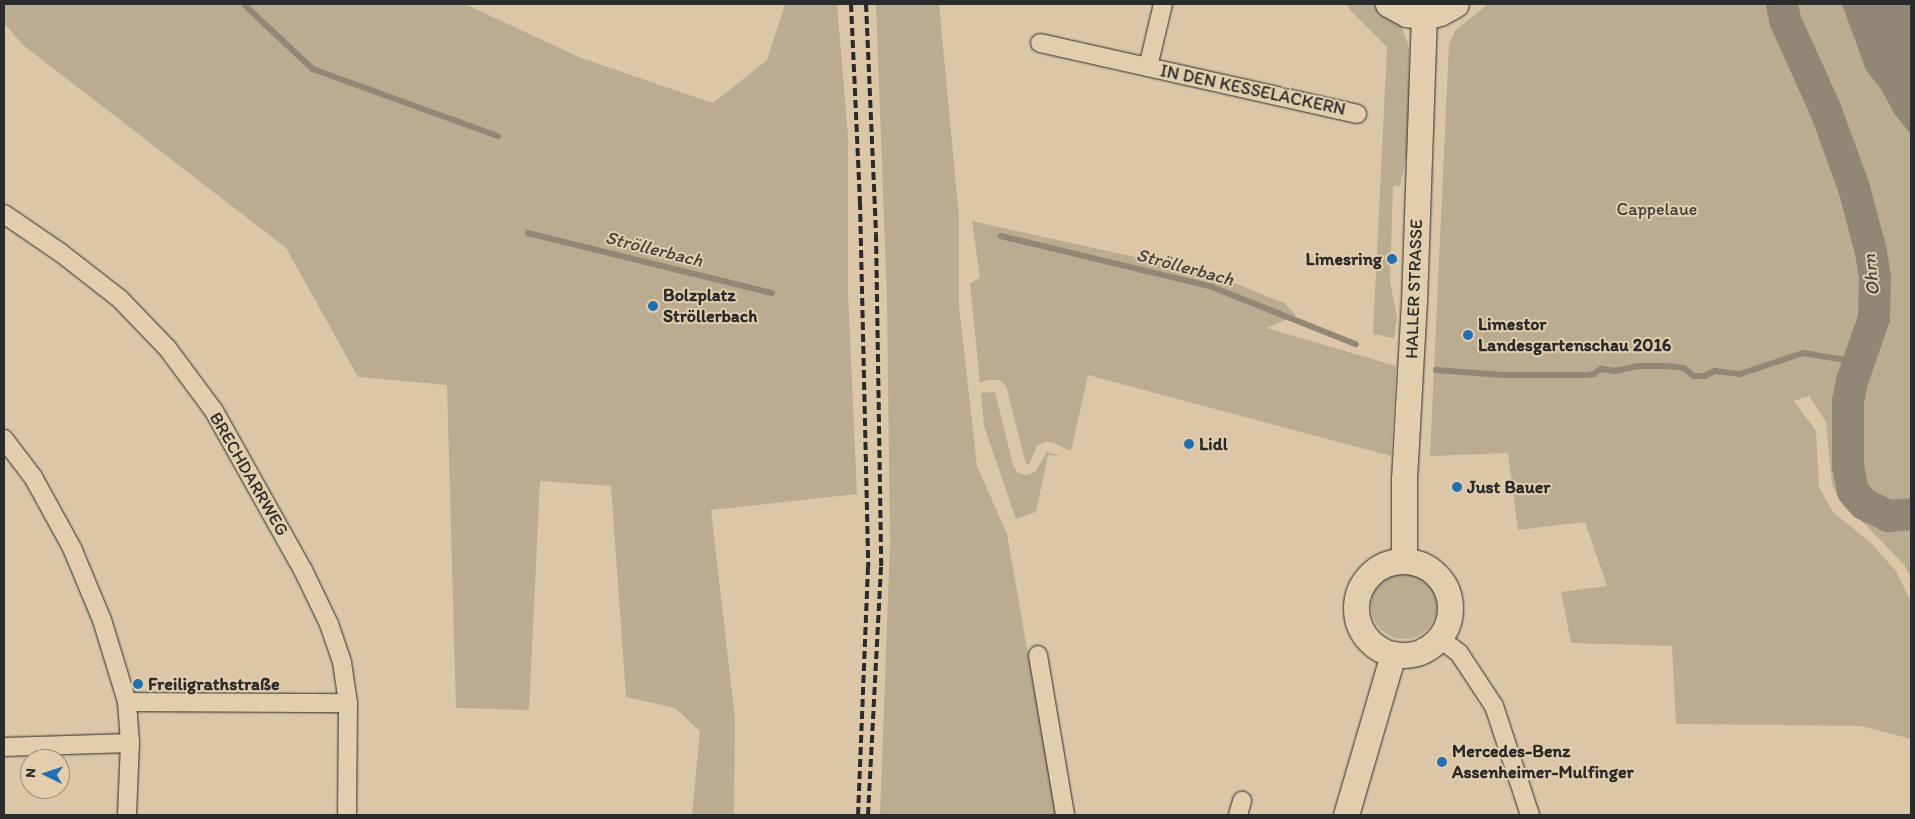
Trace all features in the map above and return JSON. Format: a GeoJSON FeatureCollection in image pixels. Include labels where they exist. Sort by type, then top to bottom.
{"type":"FeatureCollection","features":[{"type":"Feature","properties":{"kind":"main road"},"geometry":{"type":"LineString","coordinates":[[1388,4],[1406,14],[1424,17],[1440,14],[1456,4]]}},
{"type":"Feature","properties":{"kind":"main road","name":"HALLER STRASSE"},"geometry":{"type":"LineString","coordinates":[[1404,561],[1404,479],[1413,329],[1424,17]]}},
{"type":"Feature","properties":{"kind":"main road"},"geometry":{"type":"LineString","coordinates":[[1404,561],[1420,564],[1434,572],[1444,584],[1450,600],[1447,627],[1439,638],[1418,652],[1406,655],[1393,654],[1381,649],[1370,641],[1360,624],[1356,605],[1360,591],[1367,578],[1377,569],[1390,563],[1404,561]]}},
{"type":"Feature","properties":{"kind":"main road"},"geometry":{"type":"LineString","coordinates":[[1346,815],[1393,654]]}},
{"type":"Feature","properties":{"kind":"street","name":"IN DEN KESSELÄCKERN"},"geometry":{"type":"LineString","coordinates":[[1148,67],[1163,4]]}},
{"type":"Feature","properties":{"kind":"street","name":"IN DEN KESSELÄCKERN"},"geometry":{"type":"LineString","coordinates":[[1040,43],[1357,114]]}},
{"type":"Feature","properties":{"kind":"street","name":"BRECHDARRWEG"},"geometry":{"type":"LineString","coordinates":[[4,214],[61,253],[120,299],[168,349],[214,411],[303,570],[329,624],[342,662],[348,703],[347,815]]}},
{"type":"Feature","properties":{"kind":"street"},"geometry":{"type":"LineString","coordinates":[[4,439],[34,477],[72,548],[102,620],[127,702],[130,743],[127,815]]}},
{"type":"Feature","properties":{"kind":"street"},"geometry":{"type":"LineString","coordinates":[[1439,638],[1459,653],[1494,706],[1530,815]]}},
{"type":"Feature","properties":{"kind":"street"},"geometry":{"type":"LineString","coordinates":[[1038,655],[1065,815]]}},
{"type":"Feature","properties":{"kind":"street"},"geometry":{"type":"LineString","coordinates":[[127,702],[348,703]]}},
{"type":"Feature","properties":{"kind":"street"},"geometry":{"type":"LineString","coordinates":[[4,747],[130,743]]}},
{"type":"Feature","properties":{"kind":"green space"},"geometry":{"type":"Polygon","coordinates":[[[4,4],[465,4],[581,58],[713,103],[767,60],[785,4],[837,4],[848,136],[848,292],[857,494],[711,510],[735,719],[734,815],[692,815],[700,731],[675,708],[626,697],[611,486],[540,481],[529,710],[456,708],[447,385],[358,377],[286,248],[23,45],[4,23],[4,4]]]}},
{"type":"Feature","properties":{"kind":"green space"},"geometry":{"type":"Polygon","coordinates":[[[876,4],[939,4],[959,217],[959,306],[977,466],[1007,534],[1056,815],[880,815],[890,544],[887,298],[876,4]]]}},
{"type":"Feature","properties":{"kind":"green space"},"geometry":{"type":"Polygon","coordinates":[[[1347,4],[1380,4],[1400,22],[1409,48],[1410,139],[1400,186],[1393,186],[1390,282],[1397,317],[1394,338],[1373,334],[1387,47],[1351,11],[1347,4]]]}},
{"type":"Feature","properties":{"kind":"green space","name":"Cappelaue"},"geometry":{"type":"Polygon","coordinates":[[[1488,4],[1911,4],[1911,577],[1905,566],[1866,525],[1843,506],[1832,485],[1826,422],[1809,396],[1794,401],[1816,431],[1819,487],[1833,512],[1871,543],[1896,571],[1911,602],[1911,739],[1862,726],[1676,724],[1672,646],[1571,643],[1561,592],[1607,586],[1585,522],[1518,530],[1508,453],[1430,456],[1449,44],[1455,31],[1488,4]]]}},
{"type":"Feature","properties":{"kind":"green space"},"geometry":{"type":"Polygon","coordinates":[[[972,221],[1212,274],[1284,303],[1296,315],[1267,328],[1396,366],[1391,456],[1088,375],[1071,451],[1052,442],[1045,442],[1037,446],[1029,464],[1026,464],[1006,386],[999,380],[989,380],[980,383],[970,284],[980,277],[972,221]]]}},
{"type":"Feature","properties":{"kind":"green space"},"geometry":{"type":"Polygon","coordinates":[[[995,392],[1013,465],[1018,473],[1026,475],[1035,472],[1047,452],[1061,456],[1048,455],[1036,512],[1016,519],[984,426],[981,393],[995,392]]]}},
{"type":"Feature","properties":{"kind":"green space"},"geometry":{"type":"Polygon","coordinates":[[[1398,573],[1410,573],[1422,578],[1432,588],[1437,600],[1435,619],[1422,634],[1410,639],[1398,639],[1386,634],[1376,624],[1371,612],[1371,600],[1376,588],[1386,578],[1398,573]]]}},
{"type":"Feature","properties":{"kind":"shaded area"},"geometry":{"type":"Polygon","coordinates":[[[1842,4],[1911,4],[1911,132],[1894,113],[1881,89],[1866,70],[1842,4]]]}},
{"type":"Feature","properties":{"kind":"waterway","name":"Ohrn"},"geometry":{"type":"LineString","coordinates":[[1782,4],[1785,20],[1826,111],[1854,188],[1871,252],[1875,277],[1874,318],[1852,381],[1848,402],[1848,466],[1853,491],[1864,504],[1889,516],[1911,514]]}},
{"type":"Feature","properties":{"kind":"waterway","name":"Ströllerbach"},"geometry":{"type":"LineString","coordinates":[[246,6],[313,69],[498,136]]}},
{"type":"Feature","properties":{"kind":"waterway","name":"Ströllerbach"},"geometry":{"type":"LineString","coordinates":[[528,233],[772,293]]}},
{"type":"Feature","properties":{"kind":"waterway","name":"Ströllerbach"},"geometry":{"type":"LineString","coordinates":[[1001,236],[1210,286],[1356,344]]}},
{"type":"Feature","properties":{"kind":"waterway","name":"Ströllerbach"},"geometry":{"type":"LineString","coordinates":[[1588,375],[1594,374],[1601,369],[1615,371],[1638,366],[1684,368],[1694,376],[1705,376],[1715,371],[1740,374],[1803,353],[1858,362]]}},
{"type":"Feature","properties":{"kind":"waterway","name":"Ströllerbach"},"geometry":{"type":"LineString","coordinates":[[1436,370],[1503,375],[1583,375]]}},
{"type":"Feature","properties":{"kind":"railway"},"geometry":{"type":"LineString","coordinates":[[851,4],[860,202],[868,567],[858,815]]}},
{"type":"Feature","properties":{"kind":"railway"},"geometry":{"type":"LineString","coordinates":[[866,4],[876,234],[881,567],[868,815]]}},
{"type":"Feature","properties":{"kind":"place","name":"Limesring"},"geometry":{"type":"Point","coordinates":[1392,259]}},
{"type":"Feature","properties":{"kind":"place","name":"Bolzplatz Ströllerbach"},"geometry":{"type":"Point","coordinates":[653,306]}},
{"type":"Feature","properties":{"kind":"place","name":"Limestor Landesgartenschau 2016"},"geometry":{"type":"Point","coordinates":[1468,335]}},
{"type":"Feature","properties":{"kind":"place","name":"Lidl"},"geometry":{"type":"Point","coordinates":[1189,444]}},
{"type":"Feature","properties":{"kind":"place","name":"Just Bauer"},"geometry":{"type":"Point","coordinates":[1457,487]}},
{"type":"Feature","properties":{"kind":"place","name":"Freiligrathstraße"},"geometry":{"type":"Point","coordinates":[138,684]}},
{"type":"Feature","properties":{"kind":"place","name":"Mercedes-Benz Assenheimer-Mulfinger"},"geometry":{"type":"Point","coordinates":[1442,762]}}]}
